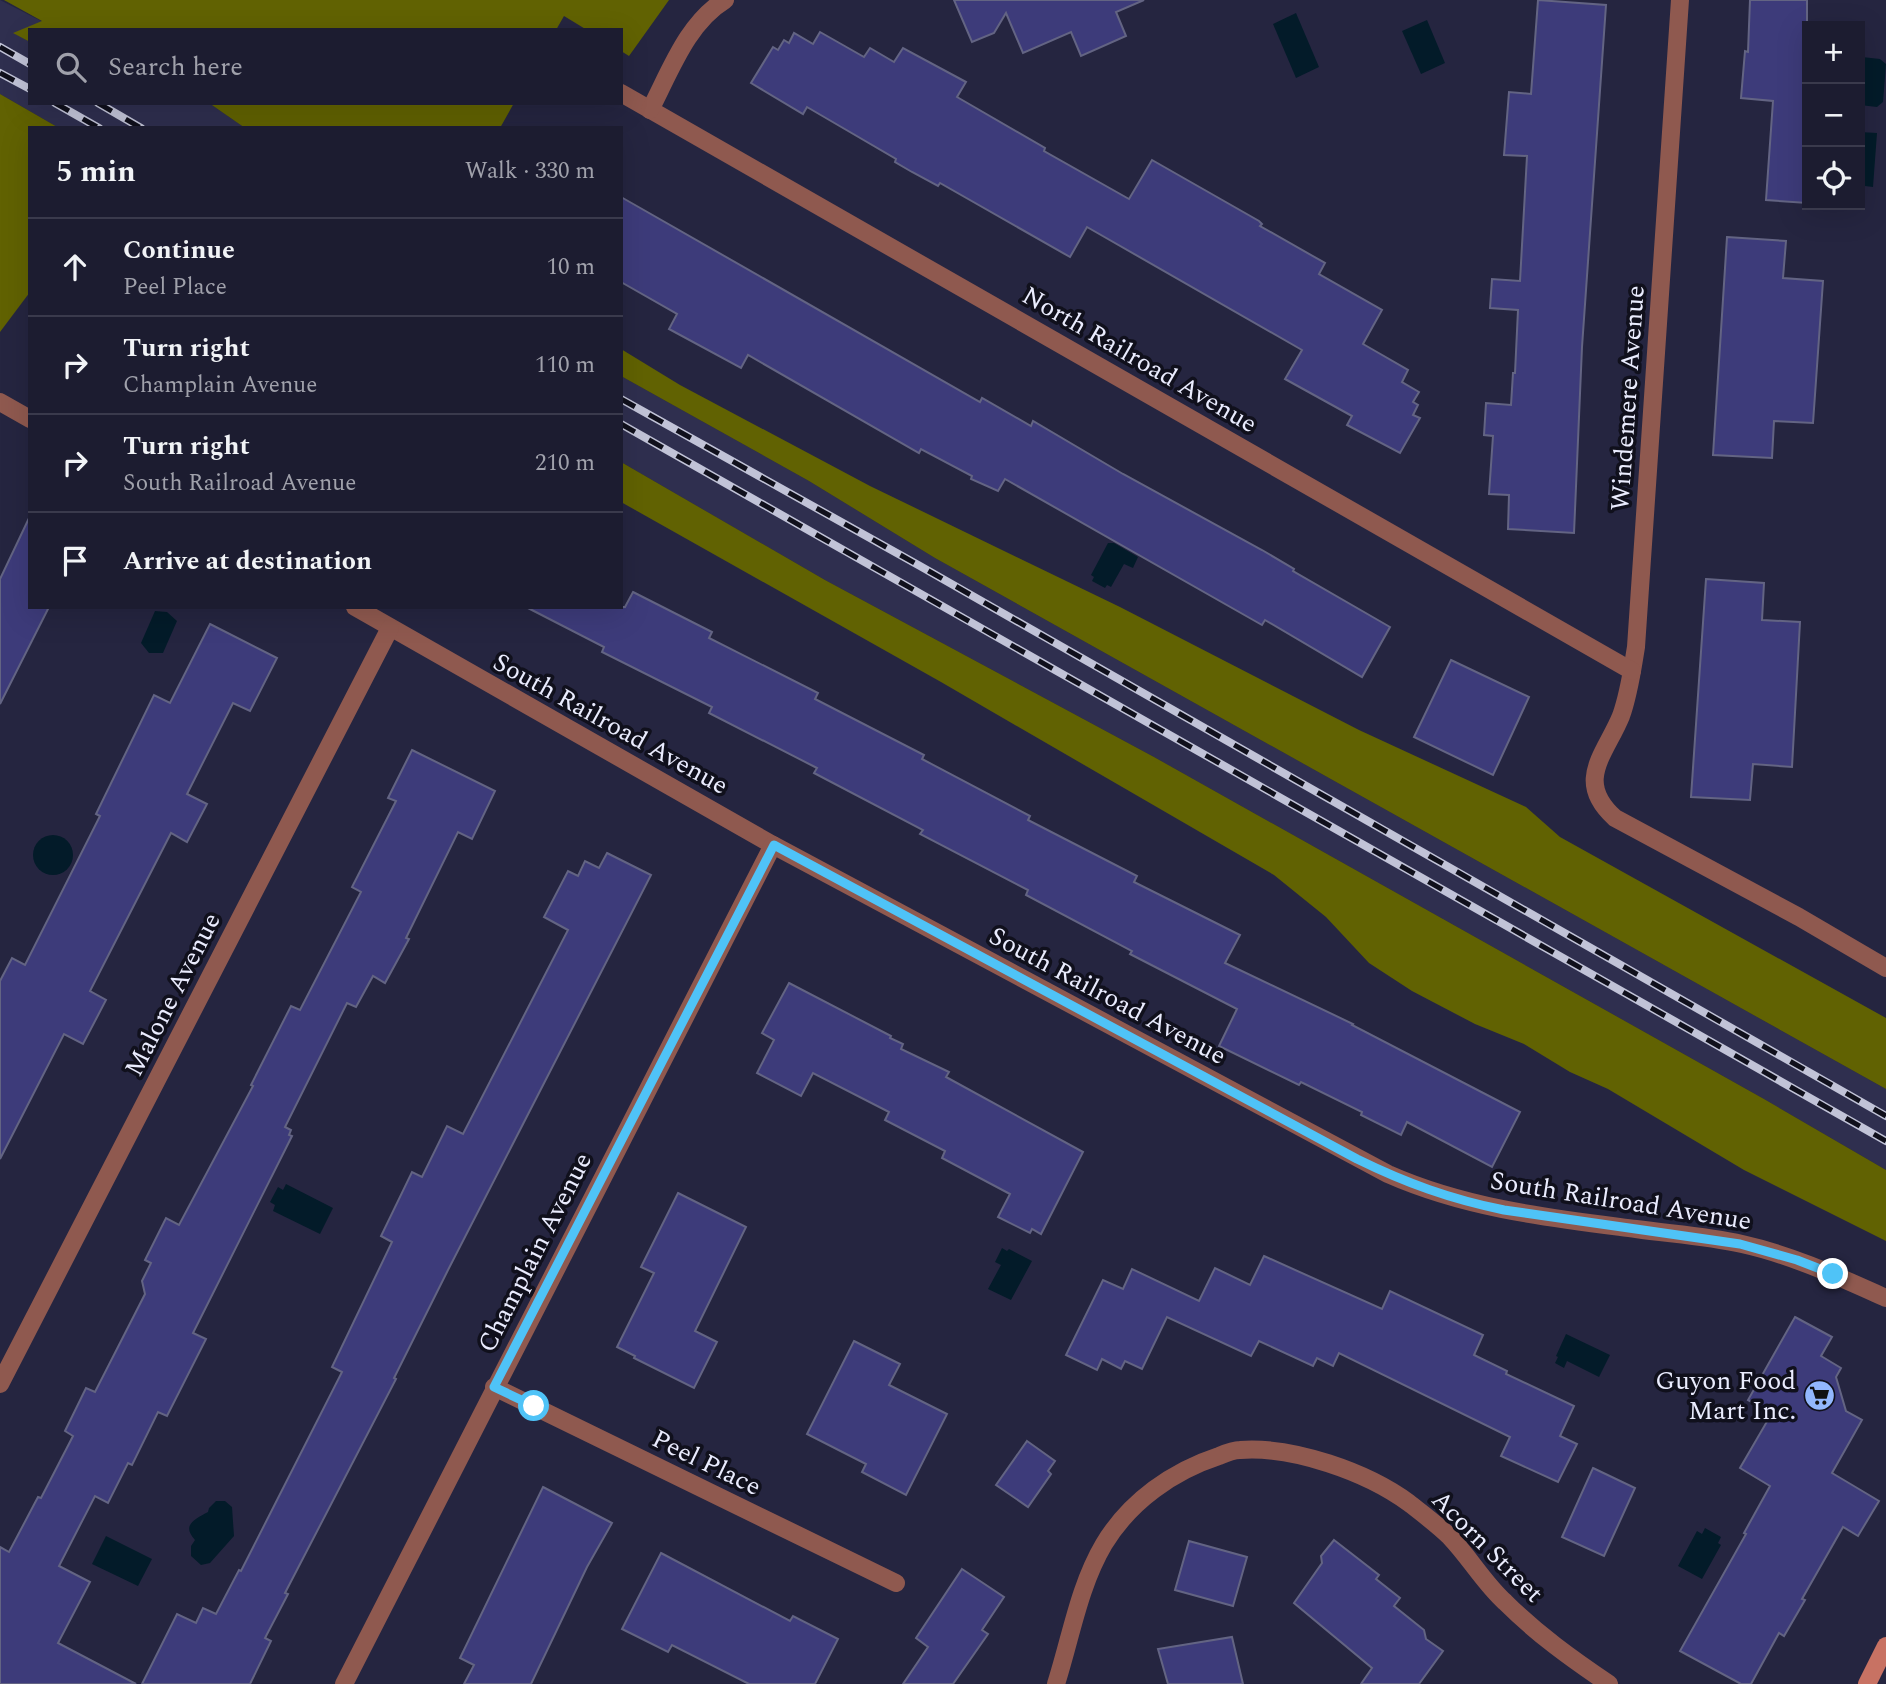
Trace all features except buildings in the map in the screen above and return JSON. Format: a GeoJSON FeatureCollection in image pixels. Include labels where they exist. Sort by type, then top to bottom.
{"type":"FeatureCollection","features":[{"type":"Feature","properties":{"kind":"street"},"geometry":{"type":"LineString","coordinates":[[650,110],[690,36],[708,12],[725,0]]}},
{"type":"Feature","properties":{"kind":"street","name":"Windemere Avenue"},"geometry":{"type":"LineString","coordinates":[[1680,0],[1638,624],[1632,671],[1620,717],[1598,759],[1594,776],[1596,791],[1603,807],[1615,818],[1799,917],[1886,968]]}},
{"type":"Feature","properties":{"kind":"street","name":"North Railroad Avenue"},"geometry":{"type":"LineString","coordinates":[[623,94],[1632,671]]}},
{"type":"Feature","properties":{"kind":"street"},"geometry":{"type":"LineString","coordinates":[[0,402],[28,418]]}},
{"type":"Feature","properties":{"kind":"street","name":"South Railroad Avenue"},"geometry":{"type":"LineString","coordinates":[[358,609],[774,845],[1345,1152],[1419,1188],[1504,1210],[1683,1234],[1753,1247],[1797,1260],[1886,1298]]}},
{"type":"Feature","properties":{"kind":"street","name":"Malone Avenue"},"geometry":{"type":"LineString","coordinates":[[0,1384],[390,628]]}},
{"type":"Feature","properties":{"kind":"street","name":"Champlain Avenue"},"geometry":{"type":"LineString","coordinates":[[344,1684],[774,845]]}},
{"type":"Feature","properties":{"kind":"street","name":"Peel Place"},"geometry":{"type":"LineString","coordinates":[[494,1387],[896,1583]]}},
{"type":"Feature","properties":{"kind":"street","name":"Acorn Street"},"geometry":{"type":"LineString","coordinates":[[1056,1684],[1086,1578],[1105,1543],[1134,1506],[1165,1480],[1200,1462],[1237,1450],[1266,1450],[1315,1460],[1358,1475],[1407,1502],[1450,1537],[1503,1601],[1552,1645],[1609,1684]]}},
{"type":"Feature","properties":{"kind":"street"},"geometry":{"type":"LineString","coordinates":[[1867,1684],[1886,1646]]}},
{"type":"Feature","properties":{"kind":"shaded area"},"geometry":{"type":"Polygon","coordinates":[[[0,0],[43,22],[14,33],[28,41],[28,105],[212,105],[242,126],[56,126],[0,94],[0,0]]]}},
{"type":"Feature","properties":{"kind":"shaded area"},"geometry":{"type":"Polygon","coordinates":[[[4,0],[669,0],[629,56],[623,52],[623,28],[584,28],[564,16],[557,28],[28,28],[28,41],[13,33],[42,21],[4,0]]]}},
{"type":"Feature","properties":{"kind":"shaded area"},"geometry":{"type":"Polygon","coordinates":[[[1296,13],[1319,67],[1296,78],[1273,24],[1296,13]]]}},
{"type":"Feature","properties":{"kind":"shaded area"},"geometry":{"type":"Polygon","coordinates":[[[1427,20],[1445,63],[1421,74],[1402,31],[1427,20]]]}},
{"type":"Feature","properties":{"kind":"shaded area"},"geometry":{"type":"Polygon","coordinates":[[[1865,57],[1880,59],[1886,64],[1883,102],[1877,107],[1865,106],[1865,57]]]}},
{"type":"Feature","properties":{"kind":"shaded area"},"geometry":{"type":"Polygon","coordinates":[[[0,94],[56,126],[28,126],[28,295],[0,332],[0,94]]]}},
{"type":"Feature","properties":{"kind":"shaded area"},"geometry":{"type":"Polygon","coordinates":[[[212,105],[513,105],[501,126],[242,126],[212,105]]]}},
{"type":"Feature","properties":{"kind":"shaded area"},"geometry":{"type":"Polygon","coordinates":[[[1865,132],[1877,133],[1873,187],[1865,186],[1865,132]]]}},
{"type":"Feature","properties":{"kind":"shaded area"},"geometry":{"type":"Polygon","coordinates":[[[623,350],[680,385],[870,486],[1120,607],[1359,730],[1526,807],[1560,837],[1886,1018],[1886,1089],[935,558],[809,481],[623,377],[623,350]]]}},
{"type":"Feature","properties":{"kind":"shaded area"},"geometry":{"type":"Polygon","coordinates":[[[623,377],[809,481],[935,558],[1886,1089],[1886,1170],[1154,757],[825,580],[623,463],[623,377]]]}},
{"type":"Feature","properties":{"kind":"shaded area"},"geometry":{"type":"Polygon","coordinates":[[[623,463],[825,580],[1154,757],[1886,1170],[1886,1241],[1744,1170],[1608,1089],[1570,1072],[1524,1044],[1475,1024],[1412,991],[1369,963],[1326,917],[1274,875],[941,682],[623,503],[623,463]]]}},
{"type":"Feature","properties":{"kind":"shaded area"},"geometry":{"type":"Polygon","coordinates":[[[1108,543],[1114,543],[1138,557],[1133,568],[1124,564],[1111,587],[1107,585],[1105,588],[1092,581],[1094,577],[1091,575],[1108,543]]]}},
{"type":"Feature","properties":{"kind":"shaded area"},"geometry":{"type":"Polygon","coordinates":[[[155,611],[167,612],[177,621],[163,653],[149,653],[141,643],[155,611]]]}},
{"type":"Feature","properties":{"kind":"shaded area"},"geometry":{"type":"Polygon","coordinates":[[[53,835],[61,836],[67,841],[72,847],[72,863],[67,869],[61,874],[53,875],[45,874],[39,869],[34,863],[33,855],[34,847],[39,841],[45,836],[53,835]]]}},
{"type":"Feature","properties":{"kind":"shaded area"},"geometry":{"type":"Polygon","coordinates":[[[286,1184],[333,1208],[320,1234],[273,1211],[275,1205],[270,1202],[278,1187],[283,1190],[286,1184]]]}},
{"type":"Feature","properties":{"kind":"shaded area"},"geometry":{"type":"Polygon","coordinates":[[[1002,1248],[1032,1261],[1011,1300],[988,1289],[1001,1265],[995,1262],[1002,1248]]]}},
{"type":"Feature","properties":{"kind":"shaded area"},"geometry":{"type":"Polygon","coordinates":[[[1566,1334],[1610,1355],[1599,1377],[1567,1361],[1564,1368],[1555,1363],[1566,1334]]]}},
{"type":"Feature","properties":{"kind":"shaded area"},"geometry":{"type":"Polygon","coordinates":[[[216,1501],[225,1501],[232,1507],[234,1536],[210,1563],[201,1565],[191,1556],[191,1546],[195,1540],[189,1530],[191,1523],[208,1512],[216,1501]]]}},
{"type":"Feature","properties":{"kind":"shaded area"},"geometry":{"type":"Polygon","coordinates":[[[1705,1528],[1721,1537],[1718,1543],[1721,1545],[1702,1579],[1678,1566],[1697,1531],[1702,1534],[1705,1528]]]}},
{"type":"Feature","properties":{"kind":"shaded area"},"geometry":{"type":"Polygon","coordinates":[[[106,1536],[152,1559],[138,1586],[92,1564],[106,1536]]]}},
{"type":"Feature","properties":{"kind":"railway"},"geometry":{"type":"LineString","coordinates":[[0,47],[28,63]]}},
{"type":"Feature","properties":{"kind":"railway"},"geometry":{"type":"LineString","coordinates":[[0,73],[28,88]]}},
{"type":"Feature","properties":{"kind":"railway"},"geometry":{"type":"LineString","coordinates":[[59,105],[95,126]]}},
{"type":"Feature","properties":{"kind":"railway"},"geometry":{"type":"LineString","coordinates":[[101,105],[138,126]]}},
{"type":"Feature","properties":{"kind":"railway"},"geometry":{"type":"LineString","coordinates":[[623,400],[920,566],[1886,1116]]}},
{"type":"Feature","properties":{"kind":"railway"},"geometry":{"type":"LineString","coordinates":[[623,425],[1886,1141]]}},
{"type":"Feature","properties":{"kind":"place","name":"Guyon Food Mart Inc."},"geometry":{"type":"Point","coordinates":[1819,1395]}},
{"type":"Feature","properties":{"kind":"route"},"geometry":{"type":"LineString","coordinates":[[534,1406],[494,1387],[774,845],[1357,1159],[1419,1188],[1504,1210],[1740,1244],[1767,1250],[1833,1274]]}}]}
